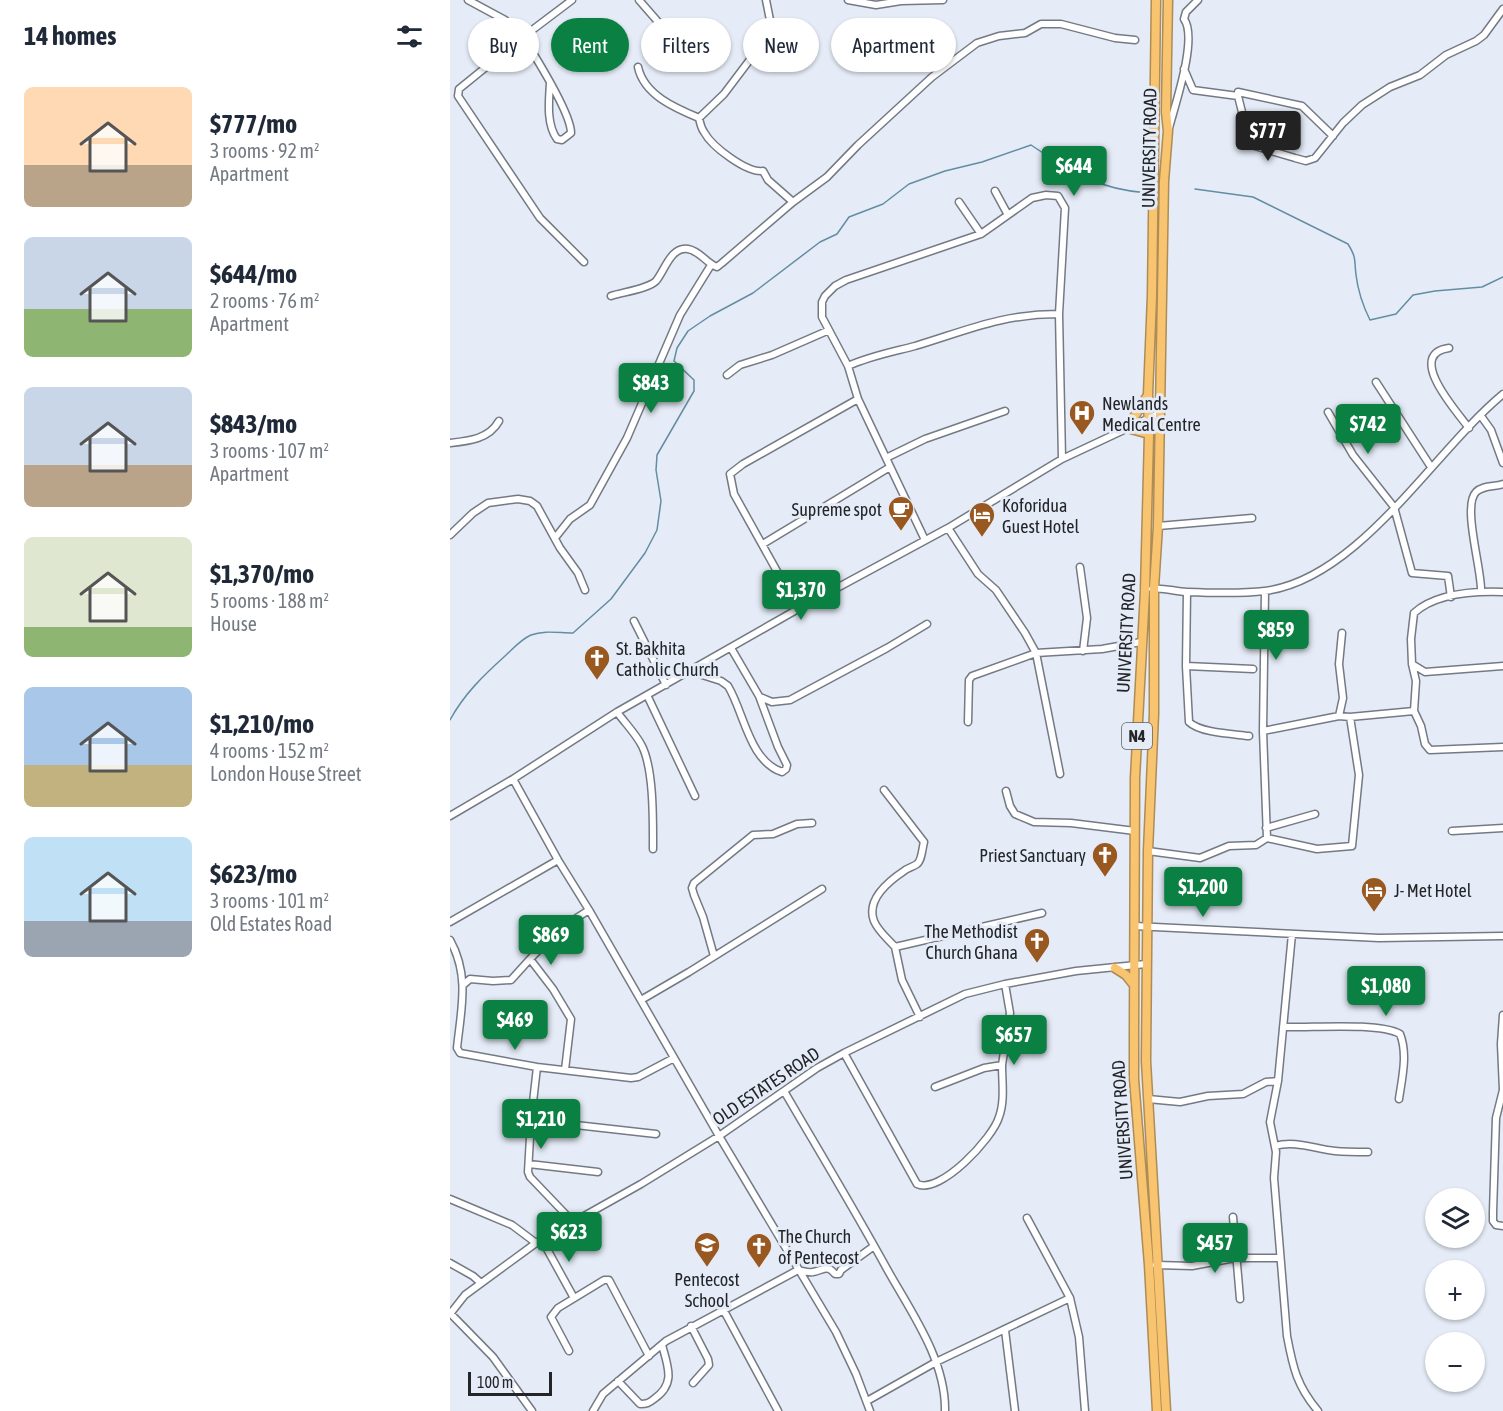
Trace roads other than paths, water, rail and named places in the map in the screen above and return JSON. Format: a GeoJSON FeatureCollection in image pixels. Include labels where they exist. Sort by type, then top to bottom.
{"type":"FeatureCollection","features":[{"type":"Feature","properties":{"kind":"highway","name":"UNIVERSITY ROAD"},"geometry":{"type":"LineString","coordinates":[[1156,0],[1145,591],[1135,778],[1134,1080],[1154,1265],[1166,1411]]}},
{"type":"Feature","properties":{"kind":"highway","name":"UNIVERSITY ROAD"},"geometry":{"type":"LineString","coordinates":[[1157,1411],[1146,1061],[1146,964],[1154,714],[1164,181],[1168,131],[1166,111],[1168,0]]}},
{"type":"Feature","properties":{"kind":"highway"},"geometry":{"type":"LineString","coordinates":[[1148,394],[1126,428],[1149,434]]}},
{"type":"Feature","properties":{"kind":"highway"},"geometry":{"type":"LineString","coordinates":[[1114,968],[1126,975],[1134,985]]}},
{"type":"Feature","properties":{"kind":"street"},"geometry":{"type":"LineString","coordinates":[[468,0],[501,18]]}},
{"type":"Feature","properties":{"kind":"street"},"geometry":{"type":"LineString","coordinates":[[539,25],[572,0]]}},
{"type":"Feature","properties":{"kind":"street"},"geometry":{"type":"LineString","coordinates":[[639,0],[655,18]]}},
{"type":"Feature","properties":{"kind":"street"},"geometry":{"type":"LineString","coordinates":[[699,118],[724,94],[761,45],[770,20],[766,0]]}},
{"type":"Feature","properties":{"kind":"street"},"geometry":{"type":"LineString","coordinates":[[848,0],[876,5],[901,1],[943,0]]}},
{"type":"Feature","properties":{"kind":"street"},"geometry":{"type":"LineString","coordinates":[[1168,131],[1188,52],[1187,23],[1184,19],[1186,12],[1198,0]]}},
{"type":"Feature","properties":{"kind":"street"},"geometry":{"type":"LineString","coordinates":[[1333,136],[1302,106],[1238,92],[1242,112],[1241,133],[1244,140],[1255,146],[1306,161],[1315,158],[1333,136],[1343,123],[1362,105],[1390,87],[1420,75],[1446,55],[1476,41],[1503,9]]}},
{"type":"Feature","properties":{"kind":"street"},"geometry":{"type":"LineString","coordinates":[[611,296],[634,289],[647,288],[655,281],[674,254],[680,250],[687,249],[697,252],[711,265],[717,267],[793,202],[827,177],[932,77],[977,43],[999,36],[1025,33],[1041,24],[1061,24],[1115,38],[1135,40]]}},
{"type":"Feature","properties":{"kind":"street"},"geometry":{"type":"LineString","coordinates":[[539,64],[550,83],[571,126],[569,136],[562,140],[555,136],[549,113],[550,83]]}},
{"type":"Feature","properties":{"kind":"street"},"geometry":{"type":"LineString","coordinates":[[638,67],[645,85],[668,104],[699,118],[703,131],[715,145],[742,166],[763,171],[768,180],[793,202]]}},
{"type":"Feature","properties":{"kind":"street"},"geometry":{"type":"LineString","coordinates":[[1184,69],[1194,90],[1238,96]]}},
{"type":"Feature","properties":{"kind":"street"},"geometry":{"type":"LineString","coordinates":[[479,72],[459,88],[457,93],[540,218],[584,262]]}},
{"type":"Feature","properties":{"kind":"street"},"geometry":{"type":"LineString","coordinates":[[994,191],[1008,214]]}},
{"type":"Feature","properties":{"kind":"street"},"geometry":{"type":"LineString","coordinates":[[925,540],[858,399],[848,366],[827,331],[822,317],[822,302],[835,286],[860,274],[981,234],[1032,198],[1046,195],[1058,196],[1065,208],[1059,314],[1062,459]]}},
{"type":"Feature","properties":{"kind":"street"},"geometry":{"type":"LineString","coordinates":[[958,202],[981,234]]}},
{"type":"Feature","properties":{"kind":"street"},"geometry":{"type":"LineString","coordinates":[[555,538],[570,519],[590,506],[627,438],[680,315],[711,265]]}},
{"type":"Feature","properties":{"kind":"street"},"geometry":{"type":"LineString","coordinates":[[848,366],[876,355],[993,321],[1031,314],[1059,314]]}},
{"type":"Feature","properties":{"kind":"street"},"geometry":{"type":"LineString","coordinates":[[727,375],[740,365],[772,355],[827,331]]}},
{"type":"Feature","properties":{"kind":"street"},"geometry":{"type":"LineString","coordinates":[[1449,348],[1439,349],[1433,355],[1432,374],[1469,428]]}},
{"type":"Feature","properties":{"kind":"street"},"geometry":{"type":"LineString","coordinates":[[1376,382],[1431,467]]}},
{"type":"Feature","properties":{"kind":"street"},"geometry":{"type":"LineString","coordinates":[[1145,591],[1155,588],[1187,592],[1265,591],[1294,584],[1326,569],[1356,546],[1503,394]]}},
{"type":"Feature","properties":{"kind":"street"},"geometry":{"type":"LineString","coordinates":[[798,609],[734,494],[730,474],[743,464],[858,399]]}},
{"type":"Feature","properties":{"kind":"street"},"geometry":{"type":"LineString","coordinates":[[886,458],[909,446],[1005,411]]}},
{"type":"Feature","properties":{"kind":"street"},"geometry":{"type":"LineString","coordinates":[[1328,412],[1353,455],[1394,507],[1412,573],[1448,576],[1451,597]]}},
{"type":"Feature","properties":{"kind":"street"},"geometry":{"type":"LineString","coordinates":[[450,816],[513,779],[617,712],[798,609],[948,528],[1062,459],[1160,413]]}},
{"type":"Feature","properties":{"kind":"street"},"geometry":{"type":"LineString","coordinates":[[1481,416],[1502,450],[1503,463]]}},
{"type":"Feature","properties":{"kind":"street"},"geometry":{"type":"LineString","coordinates":[[450,443],[483,436],[494,430],[499,421]]}},
{"type":"Feature","properties":{"kind":"street"},"geometry":{"type":"LineString","coordinates":[[763,544],[890,466]]}},
{"type":"Feature","properties":{"kind":"street"},"geometry":{"type":"LineString","coordinates":[[1481,591],[1471,501],[1482,487],[1503,484]]}},
{"type":"Feature","properties":{"kind":"street"},"geometry":{"type":"LineString","coordinates":[[450,535],[473,513],[488,503],[518,499],[530,501],[537,506],[560,548],[578,573],[585,590]]}},
{"type":"Feature","properties":{"kind":"street"},"geometry":{"type":"LineString","coordinates":[[1158,526],[1252,518]]}},
{"type":"Feature","properties":{"kind":"street"},"geometry":{"type":"LineString","coordinates":[[948,528],[978,574],[996,590],[1036,653],[1060,774]]}},
{"type":"Feature","properties":{"kind":"street"},"geometry":{"type":"LineString","coordinates":[[1080,567],[1087,618],[1083,651]]}},
{"type":"Feature","properties":{"kind":"street"},"geometry":{"type":"LineString","coordinates":[[1265,591],[1263,731],[1267,838]]}},
{"type":"Feature","properties":{"kind":"street"},"geometry":{"type":"LineString","coordinates":[[1503,592],[1481,591],[1423,604],[1414,613],[1411,639],[1412,664],[1416,681],[1414,711],[1421,726],[1425,744],[1430,750],[1503,747]]}},
{"type":"Feature","properties":{"kind":"street"},"geometry":{"type":"LineString","coordinates":[[1187,592],[1186,666],[1189,723],[1201,728],[1249,736]]}},
{"type":"Feature","properties":{"kind":"street"},"geometry":{"type":"LineString","coordinates":[[634,621],[666,685]]}},
{"type":"Feature","properties":{"kind":"street"},"geometry":{"type":"LineString","coordinates":[[759,696],[772,702],[790,700],[927,624]]}},
{"type":"Feature","properties":{"kind":"street"},"geometry":{"type":"LineString","coordinates":[[1339,716],[1343,698],[1339,664],[1342,633]]}},
{"type":"Feature","properties":{"kind":"street"},"geometry":{"type":"LineString","coordinates":[[968,722],[970,678],[1036,653],[1083,651],[1141,642]]}},
{"type":"Feature","properties":{"kind":"street"},"geometry":{"type":"LineString","coordinates":[[696,667],[699,674],[721,681],[728,686],[759,753],[782,772],[787,765],[759,696],[731,648]]}},
{"type":"Feature","properties":{"kind":"street"},"geometry":{"type":"LineString","coordinates":[[1412,664],[1425,672],[1503,666]]}},
{"type":"Feature","properties":{"kind":"street"},"geometry":{"type":"LineString","coordinates":[[1186,666],[1253,669]]}},
{"type":"Feature","properties":{"kind":"street"},"geometry":{"type":"LineString","coordinates":[[1416,681],[1425,672]]}},
{"type":"Feature","properties":{"kind":"street"},"geometry":{"type":"LineString","coordinates":[[647,695],[695,796]]}},
{"type":"Feature","properties":{"kind":"street"},"geometry":{"type":"LineString","coordinates":[[1263,731],[1339,716],[1414,711]]}},
{"type":"Feature","properties":{"kind":"street"},"geometry":{"type":"LineString","coordinates":[[617,712],[642,746],[646,757],[653,820],[652,849]]}},
{"type":"Feature","properties":{"kind":"street"},"geometry":{"type":"LineString","coordinates":[[1148,851],[1200,858],[1229,846],[1256,845],[1267,838],[1317,849],[1352,846],[1359,775],[1350,717]]}},
{"type":"Feature","properties":{"kind":"street"},"geometry":{"type":"LineString","coordinates":[[513,779],[719,1136],[836,1332],[870,1411]]}},
{"type":"Feature","properties":{"kind":"street"},"geometry":{"type":"LineString","coordinates":[[884,790],[924,842],[921,858],[917,864],[906,869],[886,885],[875,900],[873,911],[874,920],[882,934],[895,947],[902,980],[920,1017]]}},
{"type":"Feature","properties":{"kind":"street"},"geometry":{"type":"LineString","coordinates":[[1006,791],[1014,814],[1027,820],[1136,831]]}},
{"type":"Feature","properties":{"kind":"street"},"geometry":{"type":"LineString","coordinates":[[1266,828],[1315,814]]}},
{"type":"Feature","properties":{"kind":"street"},"geometry":{"type":"LineString","coordinates":[[714,956],[692,888],[694,883],[753,835],[773,834],[797,824],[812,823]]}},
{"type":"Feature","properties":{"kind":"street"},"geometry":{"type":"LineString","coordinates":[[1452,831],[1503,828]]}},
{"type":"Feature","properties":{"kind":"street"},"geometry":{"type":"LineString","coordinates":[[450,921],[558,860]]}},
{"type":"Feature","properties":{"kind":"street"},"geometry":{"type":"LineString","coordinates":[[641,1000],[822,889]]}},
{"type":"Feature","properties":{"kind":"street"},"geometry":{"type":"LineString","coordinates":[[463,984],[470,979],[511,980],[558,930],[589,910]]}},
{"type":"Feature","properties":{"kind":"street"},"geometry":{"type":"LineString","coordinates":[[895,947],[1042,913]]}},
{"type":"Feature","properties":{"kind":"street"},"geometry":{"type":"LineString","coordinates":[[1134,926],[1379,938],[1503,936]]}},
{"type":"Feature","properties":{"kind":"street"},"geometry":{"type":"LineString","coordinates":[[1292,934],[1278,1081],[1270,1122],[1275,1146],[1274,1178],[1280,1258],[1292,1362],[1300,1388],[1318,1411]]}},
{"type":"Feature","properties":{"kind":"street"},"geometry":{"type":"LineString","coordinates":[[450,940],[460,958],[463,984],[458,1051],[537,1067],[635,1078],[674,1058]]}},
{"type":"Feature","properties":{"kind":"street"},"geometry":{"type":"LineString","coordinates":[[530,959],[553,989],[571,1019],[565,1070]]}},
{"type":"Feature","properties":{"kind":"street","name":"OLD ESTATES ROAD"},"geometry":{"type":"LineString","coordinates":[[450,1313],[465,1295],[539,1242],[719,1136],[817,1068],[844,1053],[965,994],[1076,971],[1146,964]]}},
{"type":"Feature","properties":{"kind":"street"},"geometry":{"type":"LineString","coordinates":[[844,1053],[917,1185],[932,1186],[962,1164],[994,1130],[1002,1103],[1002,1065],[1010,1013],[1005,984]]}},
{"type":"Feature","properties":{"kind":"street"},"geometry":{"type":"LineString","coordinates":[[1503,1015],[1503,1090],[1496,1118],[1493,1212],[1493,1221],[1496,1225],[1503,1226]]}},
{"type":"Feature","properties":{"kind":"street"},"geometry":{"type":"LineString","coordinates":[[1283,1027],[1374,1028],[1392,1030],[1400,1034],[1404,1043],[1404,1062],[1399,1100]]}},
{"type":"Feature","properties":{"kind":"street"},"geometry":{"type":"LineString","coordinates":[[935,1087],[984,1068],[1002,1065]]}},
{"type":"Feature","properties":{"kind":"street"},"geometry":{"type":"LineString","coordinates":[[537,1067],[531,1120],[530,1177],[574,1223]]}},
{"type":"Feature","properties":{"kind":"street"},"geometry":{"type":"LineString","coordinates":[[1148,1099],[1180,1102],[1208,1096],[1243,1094],[1266,1082],[1278,1081]]}},
{"type":"Feature","properties":{"kind":"street"},"geometry":{"type":"LineString","coordinates":[[784,1092],[924,1337],[936,1362],[945,1394],[945,1411]]}},
{"type":"Feature","properties":{"kind":"street"},"geometry":{"type":"LineString","coordinates":[[531,1120],[656,1134]]}},
{"type":"Feature","properties":{"kind":"street"},"geometry":{"type":"LineString","coordinates":[[1275,1146],[1283,1143],[1334,1151],[1368,1152]]}},
{"type":"Feature","properties":{"kind":"street"},"geometry":{"type":"LineString","coordinates":[[529,1164],[598,1172]]}},
{"type":"Feature","properties":{"kind":"street"},"geometry":{"type":"LineString","coordinates":[[450,1199],[512,1225],[539,1242],[574,1298]]}},
{"type":"Feature","properties":{"kind":"street"},"geometry":{"type":"LineString","coordinates":[[1233,1217],[1240,1299]]}},
{"type":"Feature","properties":{"kind":"street"},"geometry":{"type":"LineString","coordinates":[[1027,1218],[1070,1298],[1079,1337],[1085,1411]]}},
{"type":"Feature","properties":{"kind":"street"},"geometry":{"type":"LineString","coordinates":[[593,1411],[603,1394],[666,1341],[691,1326],[798,1270],[811,1273],[826,1267],[835,1274],[839,1274],[841,1270],[874,1246]]}},
{"type":"Feature","properties":{"kind":"street"},"geometry":{"type":"LineString","coordinates":[[1154,1265],[1192,1266],[1235,1258],[1280,1258]]}},
{"type":"Feature","properties":{"kind":"street"},"geometry":{"type":"LineString","coordinates":[[450,1263],[481,1283]]}},
{"type":"Feature","properties":{"kind":"street"},"geometry":{"type":"LineString","coordinates":[[569,1351],[551,1317],[558,1308],[604,1280],[609,1280],[649,1356]]}},
{"type":"Feature","properties":{"kind":"street"},"geometry":{"type":"LineString","coordinates":[[867,1401],[936,1362],[1070,1298]]}},
{"type":"Feature","properties":{"kind":"street"},"geometry":{"type":"LineString","coordinates":[[723,1309],[778,1411]]}},
{"type":"Feature","properties":{"kind":"street"},"geometry":{"type":"LineString","coordinates":[[450,1313],[493,1357],[532,1411]]}},
{"type":"Feature","properties":{"kind":"street"},"geometry":{"type":"LineString","coordinates":[[691,1326],[709,1365],[693,1383]]}},
{"type":"Feature","properties":{"kind":"street"},"geometry":{"type":"LineString","coordinates":[[1005,1330],[1015,1411]]}},
{"type":"Feature","properties":{"kind":"street"},"geometry":{"type":"LineString","coordinates":[[618,1381],[640,1404],[647,1404],[663,1393],[668,1383],[669,1369],[662,1345]]}},
{"type":"Feature","properties":{"kind":"waterway"},"geometry":{"type":"LineString","coordinates":[[450,720],[475,685],[517,644],[531,635],[541,633],[573,633],[611,599],[645,553],[657,530],[661,501],[656,470],[657,455],[694,391],[694,380],[674,361],[677,348],[688,331],[710,316],[753,293],[820,242],[837,234],[849,217],[883,204],[909,184],[1031,145],[1073,171],[1100,184],[1148,193]]}},
{"type":"Feature","properties":{"kind":"waterway"},"geometry":{"type":"LineString","coordinates":[[1195,189],[1253,197],[1348,244],[1354,256],[1359,293],[1370,320],[1396,314],[1413,295],[1482,287],[1503,277]]}},
{"type":"Feature","properties":{"kind":"place","name":"Newlands Medical Centre"},"geometry":{"type":"Point","coordinates":[1082,436]}},
{"type":"Feature","properties":{"kind":"place","name":"Supreme spot"},"geometry":{"type":"Point","coordinates":[901,532]}},
{"type":"Feature","properties":{"kind":"place","name":"Koforidua Guest Hotel"},"geometry":{"type":"Point","coordinates":[982,538]}},
{"type":"Feature","properties":{"kind":"place","name":"St. Bakhita Catholic Church"},"geometry":{"type":"Point","coordinates":[597,681]}},
{"type":"Feature","properties":{"kind":"place","name":"Priest Sanctuary"},"geometry":{"type":"Point","coordinates":[1105,878]}},
{"type":"Feature","properties":{"kind":"place","name":"J- Met Hotel"},"geometry":{"type":"Point","coordinates":[1374,913]}},
{"type":"Feature","properties":{"kind":"place","name":"The Methodist Church Ghana"},"geometry":{"type":"Point","coordinates":[1037,964]}},
{"type":"Feature","properties":{"kind":"place","name":"Pentecost School"},"geometry":{"type":"Point","coordinates":[707,1268]}},
{"type":"Feature","properties":{"kind":"place","name":"The Church of Pentecost"},"geometry":{"type":"Point","coordinates":[759,1269]}}]}
